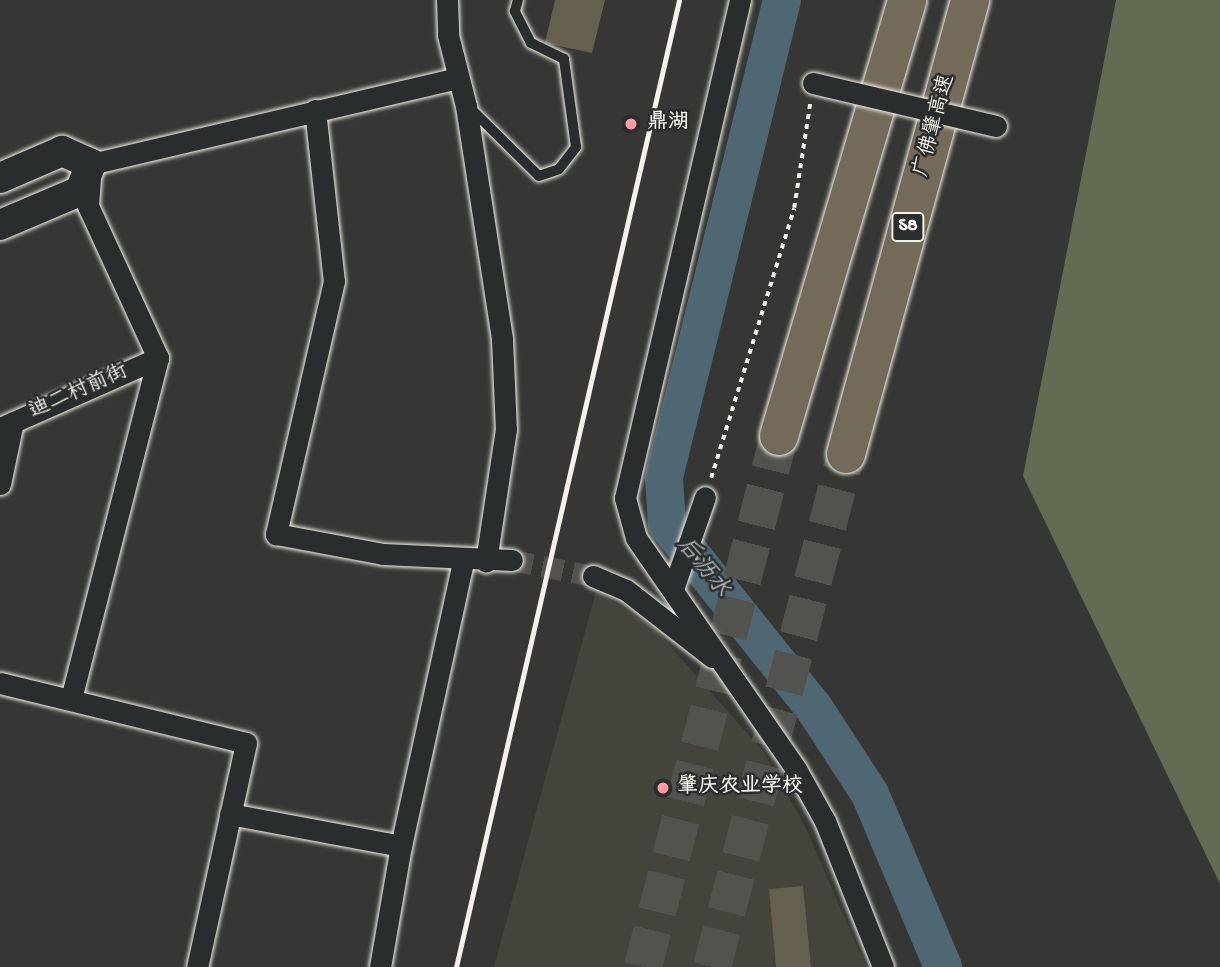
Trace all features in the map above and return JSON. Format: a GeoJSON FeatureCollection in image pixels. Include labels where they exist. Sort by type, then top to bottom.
{"type":"FeatureCollection","features":[{"type":"Feature","properties":{"kind":"highway"},"geometry":{"type":"LineString","coordinates":[[779,436],[907,0]]}},
{"type":"Feature","properties":{"kind":"highway","name":"广佛肇高速"},"geometry":{"type":"LineString","coordinates":[[846,454],[970,0]]}},
{"type":"Feature","properties":{"kind":"main road"},"geometry":{"type":"LineString","coordinates":[[0,178],[62,151],[91,164],[80,191],[0,225]]}},
{"type":"Feature","properties":{"kind":"street"},"geometry":{"type":"LineString","coordinates":[[447,0],[502,339],[506,429],[486,561]]}},
{"type":"Feature","properties":{"kind":"street"},"geometry":{"type":"LineString","coordinates":[[740,0],[625,498],[636,538],[729,670],[825,821],[883,967]]}},
{"type":"Feature","properties":{"kind":"street"},"geometry":{"type":"LineString","coordinates":[[71,699],[158,358],[88,206],[91,164],[458,78]]}},
{"type":"Feature","properties":{"kind":"street"},"geometry":{"type":"LineString","coordinates":[[813,83],[996,126]]}},
{"type":"Feature","properties":{"kind":"street"},"geometry":{"type":"LineString","coordinates":[[315,110],[334,281],[276,534],[463,562],[512,560]]}},
{"type":"Feature","properties":{"kind":"street","name":"迪二村前街"},"geometry":{"type":"LineString","coordinates":[[6,425],[158,358]]}},
{"type":"Feature","properties":{"kind":"street"},"geometry":{"type":"LineString","coordinates":[[0,484],[6,425]]}},
{"type":"Feature","properties":{"kind":"street"},"geometry":{"type":"LineString","coordinates":[[673,589],[705,497]]}},
{"type":"Feature","properties":{"kind":"street"},"geometry":{"type":"LineString","coordinates":[[380,967],[401,846],[463,562]]}},
{"type":"Feature","properties":{"kind":"street"},"geometry":{"type":"LineString","coordinates":[[593,576],[626,590],[729,670]]}},
{"type":"Feature","properties":{"kind":"street"},"geometry":{"type":"LineString","coordinates":[[0,683],[246,743],[197,967]]}},
{"type":"Feature","properties":{"kind":"street"},"geometry":{"type":"LineString","coordinates":[[230,814],[401,846]]}},
{"type":"Feature","properties":{"kind":"lane"},"geometry":{"type":"LineString","coordinates":[[464,101],[507,150],[539,176],[559,169],[576,147],[564,59],[531,43],[515,11],[518,0]]}},
{"type":"Feature","properties":{"kind":"path"},"geometry":{"type":"LineString","coordinates":[[705,497],[794,208],[813,83]]}},
{"type":"Feature","properties":{"kind":"shaded area","name":"肇庆农业学校"},"geometry":{"type":"Polygon","coordinates":[[[596,591],[654,628],[763,751],[805,826],[866,967],[494,967],[596,591]]]}},
{"type":"Feature","properties":{"kind":"green space"},"geometry":{"type":"Polygon","coordinates":[[[1116,0],[1220,0],[1220,884],[1023,476],[1116,0]]]}},
{"type":"Feature","properties":{"kind":"building"},"geometry":{"type":"Polygon","coordinates":[[[555,0],[605,0],[592,53],[545,43],[555,0]]]}},
{"type":"Feature","properties":{"kind":"building"},"geometry":{"type":"Polygon","coordinates":[[[803,886],[811,967],[776,967],[769,889],[803,886]]]}},
{"type":"Feature","properties":{"kind":"waterway","name":"后沥水"},"geometry":{"type":"LineString","coordinates":[[782,0],[664,478],[667,524],[814,708],[870,794],[943,967]]}},
{"type":"Feature","properties":{"kind":"tunnel"},"geometry":{"type":"LineString","coordinates":[[643,967],[779,436]]}},
{"type":"Feature","properties":{"kind":"tunnel"},"geometry":{"type":"LineString","coordinates":[[712,967],[846,454]]}},
{"type":"Feature","properties":{"kind":"tunnel"},"geometry":{"type":"LineString","coordinates":[[512,560],[593,576]]}},
{"type":"Feature","properties":{"kind":"railway"},"geometry":{"type":"LineString","coordinates":[[456,967],[679,0]]}},
{"type":"Feature","properties":{"kind":"place","name":"鼎湖"},"geometry":{"type":"Point","coordinates":[631,124]}},
{"type":"Feature","properties":{"kind":"place","name":"肇庆农业学校"},"geometry":{"type":"Point","coordinates":[663,788]}}]}
